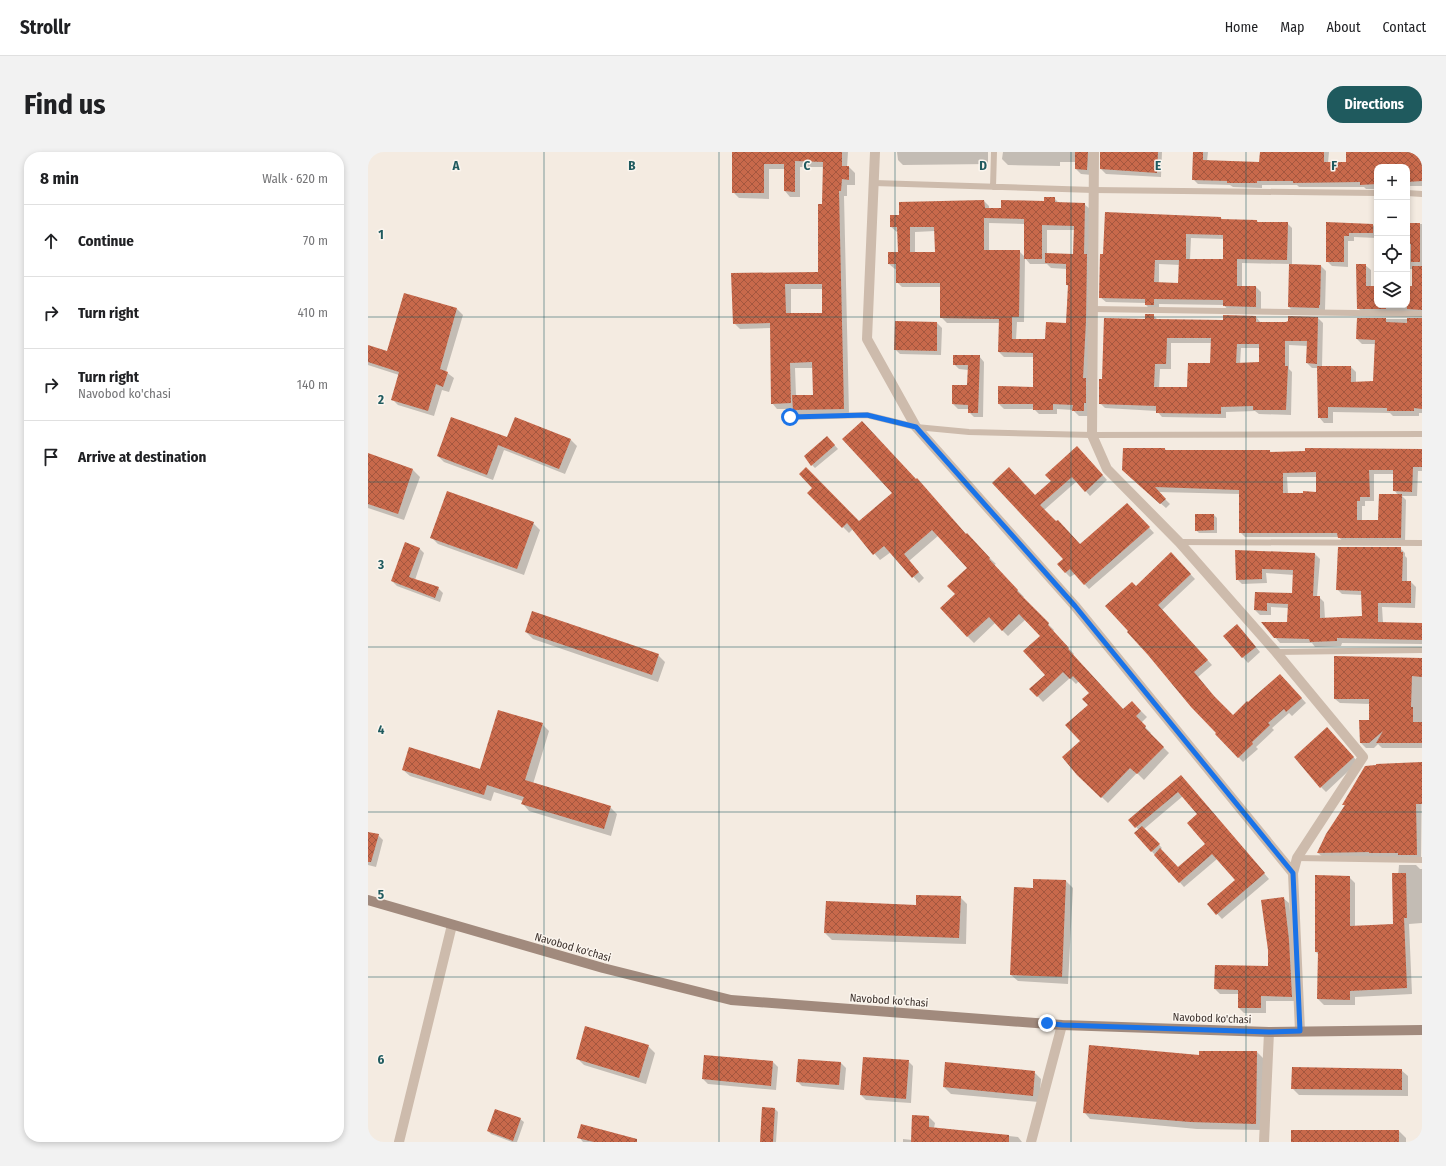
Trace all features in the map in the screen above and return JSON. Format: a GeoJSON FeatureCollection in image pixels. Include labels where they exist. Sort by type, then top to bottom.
{"type":"FeatureCollection","features":[{"type":"Feature","properties":{"kind":"street"},"geometry":{"type":"LineString","coordinates":[[875,152],[868,339],[916,427],[1075,606],[1293,873]]}},
{"type":"Feature","properties":{"kind":"street"},"geometry":{"type":"LineString","coordinates":[[1094,152],[1092,435],[1107,469],[1179,542],[1276,652],[1363,757],[1297,858],[1293,873],[1300,1031]]}},
{"type":"Feature","properties":{"kind":"street","name":"Navobod ko'chasi"},"geometry":{"type":"LineString","coordinates":[[368,900],[603,968],[731,1000],[1062,1025],[1269,1032],[1422,1030]]}},
{"type":"Feature","properties":{"kind":"street"},"geometry":{"type":"LineString","coordinates":[[399,1142],[452,925]]}},
{"type":"Feature","properties":{"kind":"street"},"geometry":{"type":"LineString","coordinates":[[1031,1142],[1062,1025]]}},
{"type":"Feature","properties":{"kind":"street"},"geometry":{"type":"LineString","coordinates":[[1264,1142],[1269,1032]]}},
{"type":"Feature","properties":{"kind":"lane"},"geometry":{"type":"LineString","coordinates":[[993,187],[994,152]]}},
{"type":"Feature","properties":{"kind":"lane"},"geometry":{"type":"LineString","coordinates":[[874,183],[1093,190],[1374,193]]}},
{"type":"Feature","properties":{"kind":"lane"},"geometry":{"type":"LineString","coordinates":[[1410,193],[1422,194]]}},
{"type":"Feature","properties":{"kind":"lane"},"geometry":{"type":"LineString","coordinates":[[1093,309],[1422,314]]}},
{"type":"Feature","properties":{"kind":"lane"},"geometry":{"type":"LineString","coordinates":[[790,417],[867,415],[916,427],[969,432],[1092,435],[1422,434]]}},
{"type":"Feature","properties":{"kind":"lane"},"geometry":{"type":"LineString","coordinates":[[1179,542],[1422,543]]}},
{"type":"Feature","properties":{"kind":"lane"},"geometry":{"type":"LineString","coordinates":[[1276,652],[1422,650]]}},
{"type":"Feature","properties":{"kind":"lane"},"geometry":{"type":"LineString","coordinates":[[1297,858],[1422,860]]}},
{"type":"Feature","properties":{"kind":"building"},"geometry":{"type":"Polygon","coordinates":[[[732,152],[842,152],[842,166],[849,166],[849,180],[842,179],[841,191],[839,191],[844,409],[793,410],[792,395],[813,395],[812,362],[790,363],[791,403],[771,404],[770,323],[733,324],[731,273],[818,272],[818,204],[822,204],[823,162],[795,161],[795,192],[784,191],[784,164],[764,164],[764,193],[732,193],[732,152]],[[785,284],[786,313],[822,313],[822,284],[785,284]]]}},
{"type":"Feature","properties":{"kind":"building"},"geometry":{"type":"Polygon","coordinates":[[[1075,152],[1088,152],[1087,170],[1075,169],[1075,152]]]}},
{"type":"Feature","properties":{"kind":"building"},"geometry":{"type":"Polygon","coordinates":[[[1100,152],[1158,152],[1157,173],[1100,169],[1100,152]]]}},
{"type":"Feature","properties":{"kind":"building"},"geometry":{"type":"Polygon","coordinates":[[[1193,152],[1203,152],[1203,160],[1259,162],[1260,152],[1324,152],[1324,162],[1346,162],[1346,152],[1422,152],[1422,181],[1410,182],[1410,164],[1374,164],[1374,184],[1360,185],[1360,182],[1293,183],[1293,181],[1227,183],[1227,181],[1192,180],[1193,152]]]}},
{"type":"Feature","properties":{"kind":"building"},"geometry":{"type":"Polygon","coordinates":[[[1044,197],[1055,197],[1055,202],[1085,203],[1084,254],[1087,254],[1083,378],[1086,378],[1086,403],[1084,403],[1084,411],[1072,411],[1073,405],[1053,404],[1053,410],[1033,410],[1033,404],[998,404],[998,386],[1033,387],[1033,353],[998,352],[999,319],[940,318],[940,283],[896,283],[896,264],[888,264],[888,252],[898,252],[897,227],[890,227],[890,215],[899,215],[899,202],[984,200],[985,208],[1001,208],[1001,200],[1044,201],[1044,197]],[[984,218],[984,250],[1020,250],[1019,317],[1012,317],[1012,339],[1045,339],[1046,322],[1066,323],[1068,285],[1066,285],[1066,264],[1045,263],[1045,253],[1073,254],[1074,226],[1042,225],[1042,259],[1024,259],[1024,219],[984,218]],[[910,227],[910,252],[935,252],[934,227],[910,227]]]}},
{"type":"Feature","properties":{"kind":"building"},"geometry":{"type":"Polygon","coordinates":[[[1105,212],[1221,217],[1221,219],[1257,220],[1257,222],[1288,222],[1287,260],[1237,259],[1237,286],[1256,286],[1256,307],[1223,306],[1223,300],[1154,299],[1154,305],[1145,305],[1145,299],[1099,298],[1100,254],[1103,254],[1105,212]],[[1186,234],[1186,259],[1223,259],[1223,235],[1186,234]],[[1155,260],[1154,282],[1178,283],[1179,260],[1155,260]]]}},
{"type":"Feature","properties":{"kind":"building"},"geometry":{"type":"Polygon","coordinates":[[[1326,222],[1373,224],[1373,233],[1349,233],[1349,236],[1344,236],[1344,262],[1326,262],[1326,222]]]}},
{"type":"Feature","properties":{"kind":"building"},"geometry":{"type":"Polygon","coordinates":[[[1410,223],[1420,223],[1420,262],[1411,262],[1410,223]]]}},
{"type":"Feature","properties":{"kind":"building"},"geometry":{"type":"Polygon","coordinates":[[[1289,264],[1321,265],[1319,308],[1288,307],[1289,264]]]}},
{"type":"Feature","properties":{"kind":"building"},"geometry":{"type":"Polygon","coordinates":[[[1356,264],[1366,264],[1366,286],[1374,286],[1374,308],[1386,309],[1357,309],[1356,264]]]}},
{"type":"Feature","properties":{"kind":"building"},"geometry":{"type":"Polygon","coordinates":[[[1412,266],[1422,266],[1422,310],[1407,309],[1410,308],[1410,286],[1412,286],[1412,266]]]}},
{"type":"Feature","properties":{"kind":"building"},"geometry":{"type":"Polygon","coordinates":[[[404,293],[457,308],[440,369],[448,372],[443,387],[436,384],[428,411],[391,400],[399,372],[368,362],[368,345],[387,351],[404,293]]]}},
{"type":"Feature","properties":{"kind":"building"},"geometry":{"type":"Polygon","coordinates":[[[1145,314],[1154,314],[1154,319],[1223,320],[1223,315],[1256,316],[1256,322],[1286,322],[1288,321],[1288,316],[1318,317],[1317,364],[1306,363],[1307,341],[1285,341],[1285,366],[1288,366],[1286,410],[1253,410],[1253,406],[1221,407],[1221,414],[1156,413],[1156,406],[1099,404],[1099,379],[1102,379],[1104,318],[1145,319],[1145,314]],[[1167,338],[1166,364],[1155,364],[1154,387],[1187,387],[1188,363],[1210,363],[1211,338],[1167,338]],[[1237,344],[1236,363],[1259,362],[1259,344],[1237,344]]]}},
{"type":"Feature","properties":{"kind":"building"},"geometry":{"type":"Polygon","coordinates":[[[1357,318],[1386,318],[1386,322],[1407,323],[1407,318],[1422,318],[1422,409],[1414,408],[1414,411],[1387,411],[1387,408],[1328,407],[1328,418],[1318,418],[1317,366],[1351,366],[1351,382],[1373,381],[1375,340],[1356,339],[1357,318]]]}},
{"type":"Feature","properties":{"kind":"building"},"geometry":{"type":"Polygon","coordinates":[[[895,321],[937,322],[937,351],[894,350],[895,321]]]}},
{"type":"Feature","properties":{"kind":"building"},"geometry":{"type":"Polygon","coordinates":[[[953,355],[980,355],[978,413],[968,413],[968,405],[952,404],[952,385],[967,385],[968,365],[953,365],[953,355]]]}},
{"type":"Feature","properties":{"kind":"building"},"geometry":{"type":"Polygon","coordinates":[[[451,417],[507,437],[515,417],[571,439],[559,469],[498,445],[487,475],[437,456],[451,417]]]}},
{"type":"Feature","properties":{"kind":"building"},"geometry":{"type":"Polygon","coordinates":[[[862,421],[916,479],[917,478],[966,534],[967,533],[990,558],[989,559],[1018,590],[1017,591],[1049,623],[1048,625],[1069,648],[1068,649],[1123,709],[1132,701],[1141,711],[1136,716],[1146,726],[1145,728],[1164,747],[1137,774],[1130,768],[1101,798],[1077,775],[1062,757],[1080,741],[1065,725],[1088,705],[1082,699],[1089,693],[1073,676],[1070,679],[1063,672],[1037,697],[1029,689],[1045,675],[1023,651],[1040,636],[1019,614],[1002,631],[989,617],[967,637],[940,608],[955,594],[947,586],[967,568],[932,530],[904,554],[919,572],[912,578],[884,546],[873,555],[847,523],[842,528],[807,493],[812,488],[799,474],[806,467],[859,521],[892,493],[842,439],[862,421]]]}},
{"type":"Feature","properties":{"kind":"building"},"geometry":{"type":"Polygon","coordinates":[[[827,436],[835,445],[811,466],[804,456],[827,436]]]}},
{"type":"Feature","properties":{"kind":"building"},"geometry":{"type":"Polygon","coordinates":[[[1077,446],[1103,475],[1085,492],[1072,477],[1040,505],[1056,521],[1058,520],[1080,544],[1127,503],[1150,527],[1084,585],[1070,569],[1065,573],[1057,564],[1063,559],[992,483],[1009,467],[1035,495],[1051,481],[1045,475],[1077,446]]]}},
{"type":"Feature","properties":{"kind":"building"},"geometry":{"type":"Polygon","coordinates":[[[1123,448],[1165,448],[1165,450],[1270,450],[1270,452],[1305,451],[1305,448],[1422,449],[1422,467],[1413,467],[1412,492],[1393,491],[1393,470],[1369,470],[1370,497],[1360,497],[1360,501],[1357,501],[1357,520],[1378,520],[1379,494],[1402,494],[1401,538],[1338,538],[1337,533],[1239,533],[1239,490],[1155,487],[1166,499],[1160,504],[1122,470],[1123,448]],[[1316,472],[1283,473],[1283,493],[1303,493],[1303,491],[1316,492],[1316,472]]]}},
{"type":"Feature","properties":{"kind":"building"},"geometry":{"type":"Polygon","coordinates":[[[368,453],[413,469],[398,514],[368,504],[368,453]]]}},
{"type":"Feature","properties":{"kind":"building"},"geometry":{"type":"Polygon","coordinates":[[[447,491],[534,522],[517,569],[430,538],[447,491]]]}},
{"type":"Feature","properties":{"kind":"building"},"geometry":{"type":"Polygon","coordinates":[[[1195,514],[1214,514],[1214,530],[1195,531],[1195,514]]]}},
{"type":"Feature","properties":{"kind":"building"},"geometry":{"type":"Polygon","coordinates":[[[405,542],[420,548],[409,577],[439,587],[435,598],[391,581],[405,542]]]}},
{"type":"Feature","properties":{"kind":"building"},"geometry":{"type":"Polygon","coordinates":[[[1338,547],[1401,547],[1401,552],[1403,552],[1402,581],[1411,581],[1411,603],[1378,603],[1378,622],[1422,623],[1422,640],[1337,638],[1337,641],[1310,642],[1309,639],[1274,638],[1261,622],[1287,622],[1288,604],[1267,603],[1267,611],[1254,610],[1255,592],[1292,593],[1293,570],[1262,569],[1262,579],[1236,580],[1235,550],[1315,553],[1313,596],[1320,596],[1320,618],[1362,616],[1361,591],[1336,590],[1338,547]]]}},
{"type":"Feature","properties":{"kind":"building"},"geometry":{"type":"Polygon","coordinates":[[[1171,552],[1191,574],[1158,605],[1208,660],[1194,672],[1214,696],[1233,715],[1247,701],[1248,702],[1280,674],[1302,698],[1286,712],[1284,709],[1268,723],[1270,725],[1238,758],[1191,707],[1127,632],[1128,631],[1105,606],[1132,582],[1136,586],[1171,552]]]}},
{"type":"Feature","properties":{"kind":"building"},"geometry":{"type":"Polygon","coordinates":[[[532,611],[659,654],[652,675],[525,632],[532,611]]]}},
{"type":"Feature","properties":{"kind":"building"},"geometry":{"type":"Polygon","coordinates":[[[1237,624],[1256,647],[1242,658],[1223,636],[1237,624]]]}},
{"type":"Feature","properties":{"kind":"building"},"geometry":{"type":"Polygon","coordinates":[[[1334,656],[1422,658],[1422,677],[1412,676],[1411,707],[1413,707],[1413,722],[1422,722],[1422,743],[1376,743],[1383,731],[1369,743],[1360,743],[1359,720],[1369,720],[1369,699],[1334,699],[1334,656]]]}},
{"type":"Feature","properties":{"kind":"building"},"geometry":{"type":"Polygon","coordinates":[[[498,710],[543,723],[525,780],[611,806],[604,829],[521,804],[524,797],[487,785],[484,795],[402,770],[409,747],[480,769],[498,710]]]}},
{"type":"Feature","properties":{"kind":"building"},"geometry":{"type":"Polygon","coordinates":[[[1327,727],[1354,757],[1320,788],[1294,757],[1327,727]]]}},
{"type":"Feature","properties":{"kind":"building"},"geometry":{"type":"Polygon","coordinates":[[[1422,762],[1422,804],[1416,804],[1417,855],[1369,852],[1317,853],[1326,834],[1345,805],[1342,805],[1365,766],[1376,764],[1422,762]]]}},
{"type":"Feature","properties":{"kind":"building"},"geometry":{"type":"Polygon","coordinates":[[[1181,775],[1265,873],[1216,915],[1207,904],[1235,880],[1212,854],[1179,883],[1154,855],[1160,848],[1178,867],[1205,844],[1187,823],[1197,814],[1178,792],[1135,828],[1128,820],[1181,775]]]}},
{"type":"Feature","properties":{"kind":"building"},"geometry":{"type":"Polygon","coordinates":[[[1142,826],[1160,844],[1151,852],[1134,833],[1142,826]]]}},
{"type":"Feature","properties":{"kind":"building"},"geometry":{"type":"Polygon","coordinates":[[[368,832],[379,834],[371,862],[368,862],[368,832]]]}},
{"type":"Feature","properties":{"kind":"building"},"geometry":{"type":"Polygon","coordinates":[[[1392,873],[1406,873],[1407,918],[1404,918],[1407,988],[1350,991],[1350,1000],[1317,999],[1318,952],[1315,952],[1315,875],[1350,876],[1350,926],[1393,924],[1392,873]]]}},
{"type":"Feature","properties":{"kind":"building"},"geometry":{"type":"Polygon","coordinates":[[[1033,879],[1066,880],[1062,977],[1010,975],[1014,887],[1033,888],[1033,879]]]}},
{"type":"Feature","properties":{"kind":"building"},"geometry":{"type":"Polygon","coordinates":[[[916,895],[961,896],[959,938],[824,933],[826,901],[916,905],[916,895]]]}},
{"type":"Feature","properties":{"kind":"building"},"geometry":{"type":"Polygon","coordinates":[[[1284,897],[1289,940],[1292,997],[1261,996],[1261,1008],[1238,1008],[1238,990],[1214,989],[1215,965],[1268,966],[1268,950],[1261,900],[1284,897]]]}},
{"type":"Feature","properties":{"kind":"building"},"geometry":{"type":"Polygon","coordinates":[[[585,1026],[649,1045],[639,1078],[576,1059],[585,1026]]]}},
{"type":"Feature","properties":{"kind":"building"},"geometry":{"type":"Polygon","coordinates":[[[1089,1045],[1199,1055],[1199,1051],[1257,1051],[1256,1124],[1190,1122],[1083,1113],[1089,1045]]]}},
{"type":"Feature","properties":{"kind":"building"},"geometry":{"type":"Polygon","coordinates":[[[704,1055],[773,1061],[771,1086],[702,1079],[704,1055]]]}},
{"type":"Feature","properties":{"kind":"building"},"geometry":{"type":"Polygon","coordinates":[[[863,1057],[909,1060],[906,1099],[860,1095],[863,1057]]]}},
{"type":"Feature","properties":{"kind":"building"},"geometry":{"type":"Polygon","coordinates":[[[798,1059],[841,1062],[839,1085],[796,1082],[798,1059]]]}},
{"type":"Feature","properties":{"kind":"building"},"geometry":{"type":"Polygon","coordinates":[[[945,1062],[1035,1071],[1033,1096],[943,1087],[945,1062]]]}},
{"type":"Feature","properties":{"kind":"building"},"geometry":{"type":"Polygon","coordinates":[[[1292,1067],[1402,1069],[1402,1090],[1291,1089],[1292,1067]]]}},
{"type":"Feature","properties":{"kind":"building"},"geometry":{"type":"Polygon","coordinates":[[[762,1107],[775,1108],[773,1142],[760,1142],[762,1107]]]}},
{"type":"Feature","properties":{"kind":"building"},"geometry":{"type":"Polygon","coordinates":[[[495,1109],[521,1118],[513,1141],[487,1131],[495,1109]]]}},
{"type":"Feature","properties":{"kind":"building"},"geometry":{"type":"Polygon","coordinates":[[[912,1115],[929,1116],[929,1127],[1009,1135],[1009,1142],[911,1142],[912,1115]]]}},
{"type":"Feature","properties":{"kind":"building"},"geometry":{"type":"Polygon","coordinates":[[[581,1124],[637,1139],[637,1142],[594,1142],[577,1138],[581,1124]]]}},
{"type":"Feature","properties":{"kind":"building"},"geometry":{"type":"Polygon","coordinates":[[[1291,1130],[1399,1130],[1399,1142],[1291,1142],[1291,1130]]]}},
{"type":"Feature","properties":{"kind":"route"},"geometry":{"type":"LineString","coordinates":[[790,417],[867,415],[916,427],[1075,606],[1293,873],[1300,1031],[1269,1032],[1062,1025],[1047,1023]]}}]}
